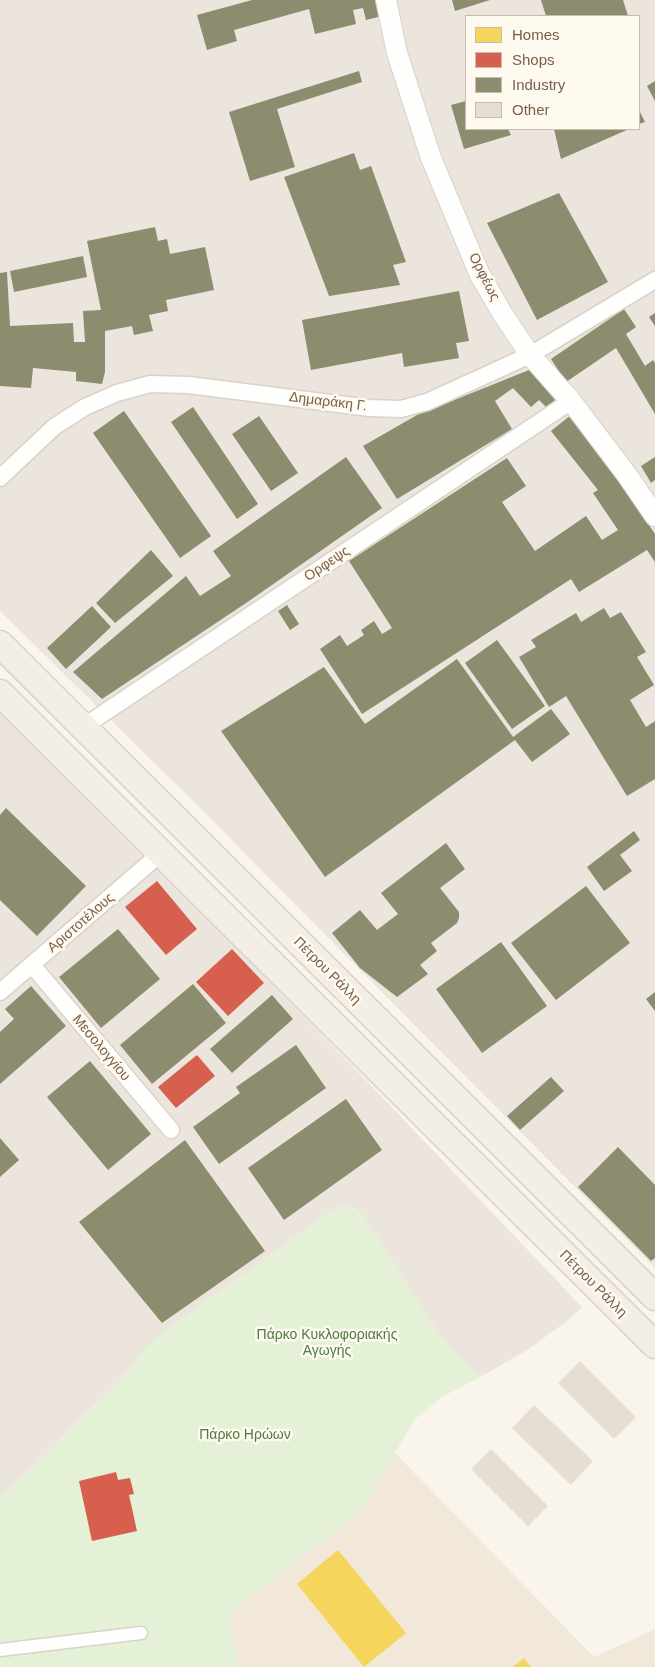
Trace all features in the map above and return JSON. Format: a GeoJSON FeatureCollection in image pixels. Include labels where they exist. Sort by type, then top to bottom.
{"type":"FeatureCollection","features":[{"type":"Feature","properties":{"kind":"main road","name":"Πέτρου Ράλλη"},"geometry":{"type":"LineString","coordinates":[[0,644],[655,1297]]}},
{"type":"Feature","properties":{"kind":"main road","name":"Πέτρου Ράλλη"},"geometry":{"type":"LineString","coordinates":[[0,693],[655,1345]]}},
{"type":"Feature","properties":{"kind":"street","name":"Ορφέως"},"geometry":{"type":"LineString","coordinates":[[386,0],[397,53],[431,158],[479,273],[502,314],[530,354],[570,401],[628,475],[655,516]]}},
{"type":"Feature","properties":{"kind":"street","name":"Δημαράκη Γ."},"geometry":{"type":"LineString","coordinates":[[0,478],[54,428],[85,407],[117,393],[150,384],[189,385],[370,408],[401,409],[427,402],[530,354],[655,280]]}},
{"type":"Feature","properties":{"kind":"street","name":"Ορφεψς"},"geometry":{"type":"LineString","coordinates":[[83,727],[570,401]]}},
{"type":"Feature","properties":{"kind":"street","name":"Αριστοτέλους"},"geometry":{"type":"LineString","coordinates":[[0,992],[161,853]]}},
{"type":"Feature","properties":{"kind":"street","name":"Μεσολογγίου"},"geometry":{"type":"LineString","coordinates":[[32,965],[171,1130]]}},
{"type":"Feature","properties":{"kind":"street"},"geometry":{"type":"LineString","coordinates":[[0,1650],[141,1633]]}},
{"type":"Feature","properties":{"kind":"shaded area"},"geometry":{"type":"Polygon","coordinates":[[[0,0],[655,0],[655,1268],[199,807],[0,611],[0,0]]]}},
{"type":"Feature","properties":{"kind":"shaded area"},"geometry":{"type":"Polygon","coordinates":[[[0,709],[364,1078],[582,1307],[567,1321],[526,1351],[480,1377],[438,1333],[363,1215],[355,1209],[342,1206],[330,1212],[166,1330],[138,1357],[120,1381],[46,1455],[0,1496],[0,709]]]}},
{"type":"Feature","properties":{"kind":"shaded area"},"geometry":{"type":"Polygon","coordinates":[[[395,1453],[594,1657],[655,1629],[655,1667],[238,1667],[231,1626],[231,1617],[234,1610],[247,1597],[328,1538],[358,1512],[363,1507],[395,1453]]]}},
{"type":"Feature","properties":{"kind":"green space","name":"Πάρκο Ηρώων"},"geometry":{"type":"Polygon","coordinates":[[[342,1206],[355,1209],[363,1215],[438,1333],[480,1377],[442,1397],[415,1419],[363,1507],[358,1512],[328,1538],[238,1606],[231,1617],[231,1626],[238,1667],[0,1667],[0,1496],[46,1455],[120,1381],[146,1347],[166,1330],[330,1212],[342,1206]]]}},
{"type":"Feature","properties":{"kind":"building: Homes"},"geometry":{"type":"Polygon","coordinates":[[[338,1550],[406,1633],[364,1667],[297,1584],[338,1550]]]}},
{"type":"Feature","properties":{"kind":"building: Homes"},"geometry":{"type":"Polygon","coordinates":[[[524,1658],[531,1667],[513,1667],[524,1658]]]}},
{"type":"Feature","properties":{"kind":"building: Shops"},"geometry":{"type":"Polygon","coordinates":[[[157,881],[197,929],[166,955],[125,907],[157,881]]]}},
{"type":"Feature","properties":{"kind":"building: Shops"},"geometry":{"type":"Polygon","coordinates":[[[232,949],[264,983],[228,1016],[196,982],[232,949]]]}},
{"type":"Feature","properties":{"kind":"building: Shops"},"geometry":{"type":"Polygon","coordinates":[[[197,1055],[215,1076],[176,1108],[158,1087],[197,1055]]]}},
{"type":"Feature","properties":{"kind":"building: Shops"},"geometry":{"type":"Polygon","coordinates":[[[116,1472],[118,1480],[130,1478],[134,1494],[129,1495],[137,1531],[92,1541],[79,1481],[116,1472]]]}},
{"type":"Feature","properties":{"kind":"building: Industry"},"geometry":{"type":"Polygon","coordinates":[[[252,0],[383,0],[386,15],[366,20],[363,8],[353,10],[356,24],[315,34],[309,9],[234,30],[237,41],[207,50],[197,15],[252,0]]]}},
{"type":"Feature","properties":{"kind":"building: Industry"},"geometry":{"type":"Polygon","coordinates":[[[452,0],[490,0],[455,11],[452,0]]]}},
{"type":"Feature","properties":{"kind":"building: Industry"},"geometry":{"type":"Polygon","coordinates":[[[541,0],[623,0],[628,15],[546,15],[541,0]]]}},
{"type":"Feature","properties":{"kind":"building: Industry"},"geometry":{"type":"Polygon","coordinates":[[[359,71],[362,82],[277,109],[295,167],[250,181],[229,112],[359,71]]]}},
{"type":"Feature","properties":{"kind":"building: Industry"},"geometry":{"type":"Polygon","coordinates":[[[655,81],[655,101],[647,86],[655,81]]]}},
{"type":"Feature","properties":{"kind":"building: Industry"},"geometry":{"type":"Polygon","coordinates":[[[465,101],[465,130],[508,130],[511,135],[464,149],[451,105],[465,101]]]}},
{"type":"Feature","properties":{"kind":"building: Industry"},"geometry":{"type":"Polygon","coordinates":[[[640,112],[645,122],[640,124],[640,112]]]}},
{"type":"Feature","properties":{"kind":"building: Industry"},"geometry":{"type":"Polygon","coordinates":[[[554,130],[627,130],[561,159],[554,130]]]}},
{"type":"Feature","properties":{"kind":"building: Industry"},"geometry":{"type":"Polygon","coordinates":[[[354,153],[360,170],[371,166],[406,262],[393,265],[400,285],[329,296],[284,177],[354,153]]]}},
{"type":"Feature","properties":{"kind":"building: Industry"},"geometry":{"type":"Polygon","coordinates":[[[559,193],[608,282],[537,320],[487,223],[559,193]]]}},
{"type":"Feature","properties":{"kind":"building: Industry"},"geometry":{"type":"Polygon","coordinates":[[[155,227],[158,241],[167,239],[170,254],[205,247],[214,290],[166,300],[168,311],[149,315],[153,331],[134,335],[132,326],[105,331],[105,372],[102,384],[76,381],[76,372],[33,368],[31,388],[0,386],[0,273],[7,272],[10,326],[73,323],[74,342],[85,342],[83,311],[101,310],[87,241],[155,227]]]}},
{"type":"Feature","properties":{"kind":"building: Industry"},"geometry":{"type":"Polygon","coordinates":[[[83,256],[87,277],[14,292],[10,271],[83,256]]]}},
{"type":"Feature","properties":{"kind":"building: Industry"},"geometry":{"type":"Polygon","coordinates":[[[459,291],[469,341],[456,343],[459,358],[404,367],[402,353],[311,370],[302,320],[459,291]]]}},
{"type":"Feature","properties":{"kind":"building: Industry"},"geometry":{"type":"Polygon","coordinates":[[[624,309],[636,327],[626,334],[645,366],[653,360],[655,363],[655,414],[616,348],[566,382],[551,359],[624,309]]]}},
{"type":"Feature","properties":{"kind":"building: Industry"},"geometry":{"type":"Polygon","coordinates":[[[655,313],[655,326],[649,317],[655,313]]]}},
{"type":"Feature","properties":{"kind":"building: Industry"},"geometry":{"type":"Polygon","coordinates":[[[529,370],[555,400],[547,408],[539,400],[531,407],[513,388],[495,401],[512,429],[397,499],[363,446],[417,415],[529,370]]]}},
{"type":"Feature","properties":{"kind":"building: Industry"},"geometry":{"type":"Polygon","coordinates":[[[193,407],[258,504],[237,519],[171,422],[193,407]]]}},
{"type":"Feature","properties":{"kind":"building: Industry"},"geometry":{"type":"Polygon","coordinates":[[[124,411],[211,536],[180,558],[93,433],[124,411]]]}},
{"type":"Feature","properties":{"kind":"building: Industry"},"geometry":{"type":"Polygon","coordinates":[[[571,415],[617,477],[655,534],[655,562],[647,550],[579,592],[571,579],[362,714],[320,649],[340,635],[347,646],[364,635],[361,630],[374,621],[382,634],[392,628],[349,561],[507,458],[526,486],[502,502],[535,551],[586,516],[602,540],[618,530],[593,493],[598,490],[551,431],[571,415]]]}},
{"type":"Feature","properties":{"kind":"building: Industry"},"geometry":{"type":"Polygon","coordinates":[[[259,416],[298,473],[271,491],[232,434],[259,416]]]}},
{"type":"Feature","properties":{"kind":"building: Industry"},"geometry":{"type":"Polygon","coordinates":[[[346,457],[382,508],[249,601],[102,699],[73,672],[186,576],[200,596],[231,576],[213,551],[346,457]]]}},
{"type":"Feature","properties":{"kind":"building: Industry"},"geometry":{"type":"Polygon","coordinates":[[[655,457],[655,480],[651,483],[641,466],[655,457]]]}},
{"type":"Feature","properties":{"kind":"building: Industry"},"geometry":{"type":"Polygon","coordinates":[[[151,550],[173,576],[115,623],[96,603],[151,550]]]}},
{"type":"Feature","properties":{"kind":"building: Industry"},"geometry":{"type":"Polygon","coordinates":[[[287,605],[299,624],[290,630],[278,611],[287,605]]]}},
{"type":"Feature","properties":{"kind":"building: Industry"},"geometry":{"type":"Polygon","coordinates":[[[92,606],[111,627],[66,669],[47,648],[92,606]]]}},
{"type":"Feature","properties":{"kind":"building: Industry"},"geometry":{"type":"Polygon","coordinates":[[[604,608],[610,618],[621,612],[646,652],[637,657],[654,685],[630,700],[646,727],[655,721],[655,779],[627,796],[566,696],[549,707],[519,657],[536,647],[531,640],[576,613],[581,622],[604,608]]]}},
{"type":"Feature","properties":{"kind":"building: Industry"},"geometry":{"type":"Polygon","coordinates":[[[497,640],[545,706],[512,729],[465,663],[497,640]]]}},
{"type":"Feature","properties":{"kind":"building: Industry"},"geometry":{"type":"Polygon","coordinates":[[[457,659],[513,737],[551,709],[570,734],[532,762],[515,740],[325,877],[221,731],[324,667],[365,724],[457,659]]]}},
{"type":"Feature","properties":{"kind":"building: Industry"},"geometry":{"type":"Polygon","coordinates":[[[6,808],[86,886],[37,936],[0,900],[0,815],[6,808]]]}},
{"type":"Feature","properties":{"kind":"building: Industry"},"geometry":{"type":"Polygon","coordinates":[[[634,831],[640,840],[620,855],[632,871],[604,891],[587,867],[634,831]]]}},
{"type":"Feature","properties":{"kind":"building: Industry"},"geometry":{"type":"Polygon","coordinates":[[[446,843],[465,869],[440,888],[459,912],[459,918],[457,923],[431,943],[437,951],[420,965],[428,974],[397,997],[360,968],[332,933],[360,910],[377,930],[398,914],[381,893],[446,843]]]}},
{"type":"Feature","properties":{"kind":"building: Industry"},"geometry":{"type":"Polygon","coordinates":[[[586,886],[630,943],[556,1000],[511,943],[586,886]]]}},
{"type":"Feature","properties":{"kind":"building: Industry"},"geometry":{"type":"Polygon","coordinates":[[[118,929],[160,979],[101,1028],[59,977],[118,929]]]}},
{"type":"Feature","properties":{"kind":"building: Industry"},"geometry":{"type":"Polygon","coordinates":[[[501,942],[547,1006],[482,1053],[436,989],[501,942]]]}},
{"type":"Feature","properties":{"kind":"building: Industry"},"geometry":{"type":"Polygon","coordinates":[[[193,984],[226,1023],[152,1084],[120,1045],[193,984]]]}},
{"type":"Feature","properties":{"kind":"building: Industry"},"geometry":{"type":"Polygon","coordinates":[[[31,986],[66,1026],[0,1084],[0,1032],[14,1019],[5,1009],[31,986]]]}},
{"type":"Feature","properties":{"kind":"building: Industry"},"geometry":{"type":"Polygon","coordinates":[[[655,992],[655,1011],[646,999],[655,992]]]}},
{"type":"Feature","properties":{"kind":"building: Industry"},"geometry":{"type":"Polygon","coordinates":[[[272,995],[293,1019],[232,1073],[210,1049],[272,995]]]}},
{"type":"Feature","properties":{"kind":"building: Industry"},"geometry":{"type":"Polygon","coordinates":[[[296,1045],[326,1088],[219,1164],[193,1127],[240,1093],[236,1087],[296,1045]]]}},
{"type":"Feature","properties":{"kind":"building: Industry"},"geometry":{"type":"Polygon","coordinates":[[[90,1061],[151,1134],[108,1170],[47,1097],[90,1061]]]}},
{"type":"Feature","properties":{"kind":"building: Industry"},"geometry":{"type":"Polygon","coordinates":[[[551,1077],[564,1091],[520,1130],[507,1116],[551,1077]]]}},
{"type":"Feature","properties":{"kind":"building: Industry"},"geometry":{"type":"Polygon","coordinates":[[[346,1099],[382,1150],[284,1220],[248,1168],[346,1099]]]}},
{"type":"Feature","properties":{"kind":"building: Industry"},"geometry":{"type":"Polygon","coordinates":[[[0,1138],[19,1160],[0,1177],[0,1138]]]}},
{"type":"Feature","properties":{"kind":"building: Industry"},"geometry":{"type":"Polygon","coordinates":[[[185,1140],[265,1251],[162,1323],[79,1222],[185,1140]]]}},
{"type":"Feature","properties":{"kind":"building: Industry"},"geometry":{"type":"Polygon","coordinates":[[[618,1147],[655,1185],[655,1258],[651,1261],[578,1187],[618,1147]]]}},
{"type":"Feature","properties":{"kind":"building: Other"},"geometry":{"type":"Polygon","coordinates":[[[580,1361],[636,1417],[614,1439],[558,1383],[580,1361]]]}},
{"type":"Feature","properties":{"kind":"building: Other"},"geometry":{"type":"Polygon","coordinates":[[[534,1405],[593,1461],[571,1485],[512,1428],[534,1405]]]}},
{"type":"Feature","properties":{"kind":"building: Other"},"geometry":{"type":"Polygon","coordinates":[[[491,1449],[548,1506],[528,1526],[471,1469],[491,1449]]]}},
{"type":"Feature","properties":{"kind":"park label","name":"Πάρκο Κυκλοφοριακής Αγωγής"},"geometry":{"type":"Point","coordinates":[327,1344]}}]}
